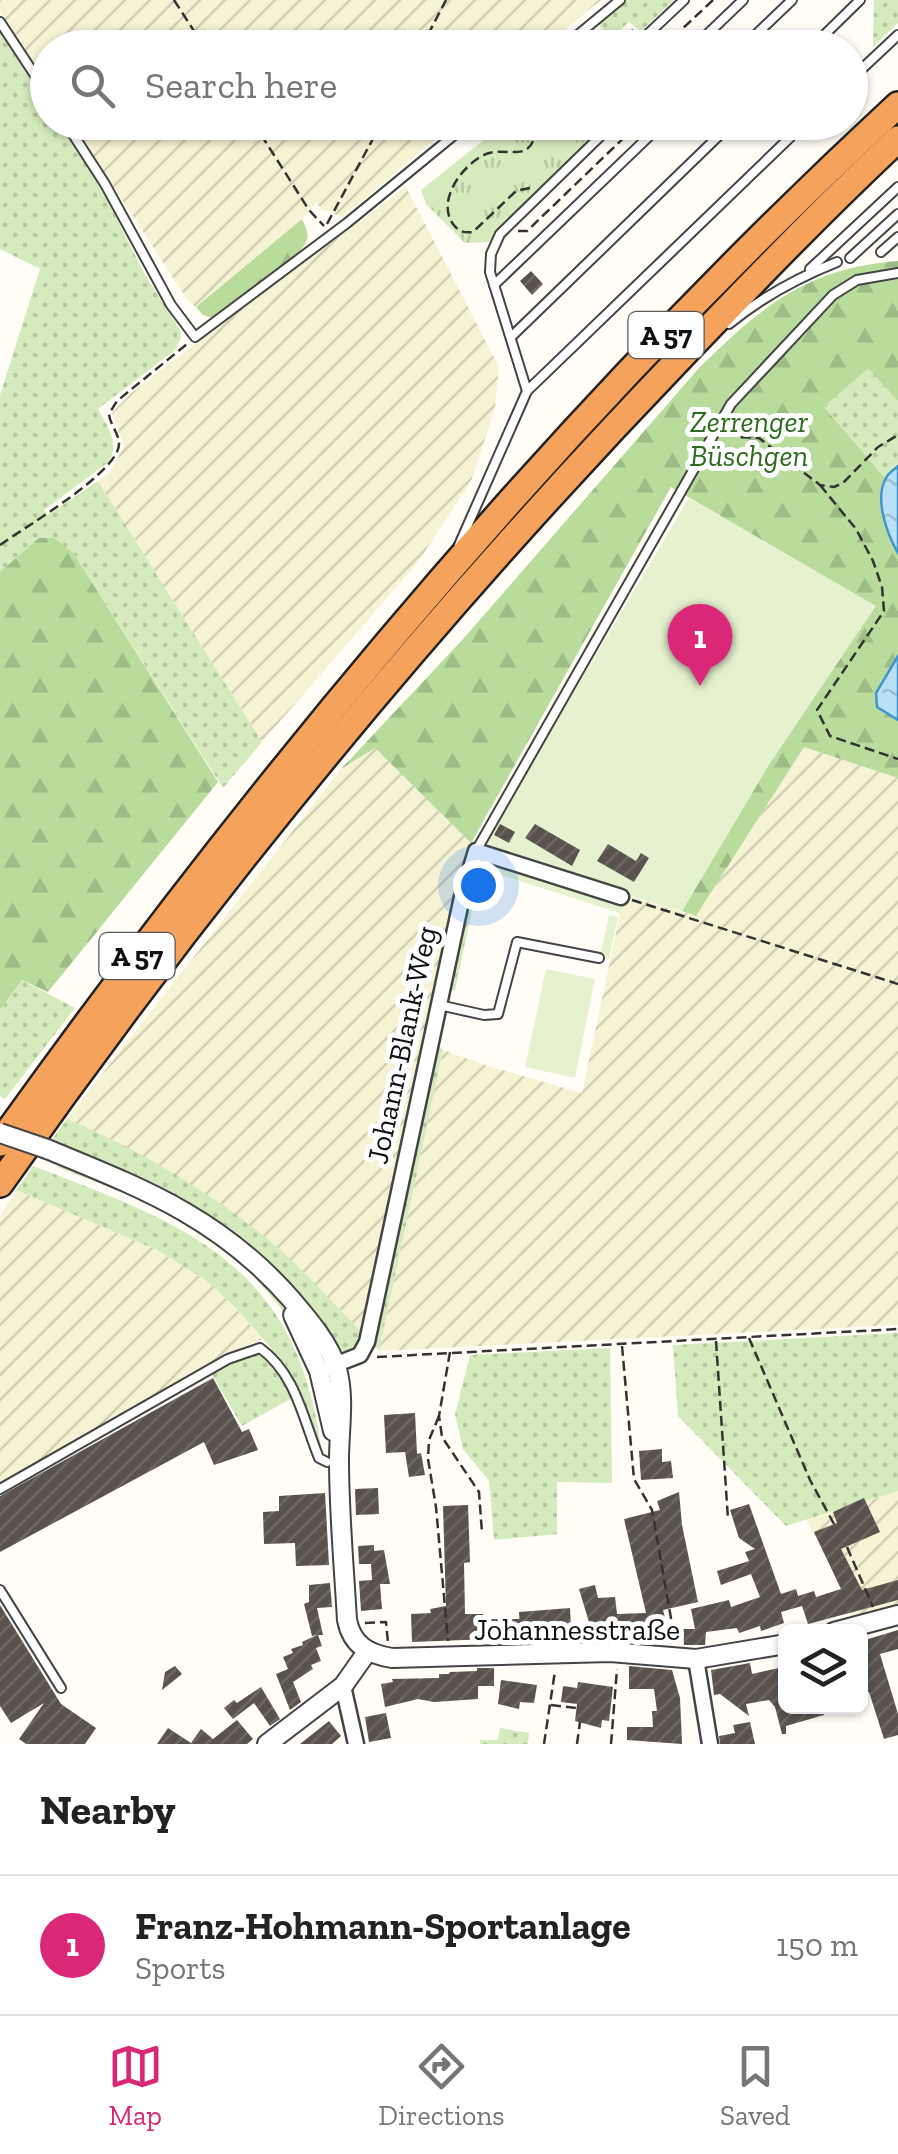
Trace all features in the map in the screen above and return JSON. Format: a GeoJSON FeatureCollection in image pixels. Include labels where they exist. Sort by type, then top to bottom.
{"type":"FeatureCollection","features":[{"type":"Feature","properties":{"kind":"highway","name":"A 57"},"geometry":{"type":"LineString","coordinates":[[868,135],[898,105]]}},
{"type":"Feature","properties":{"kind":"highway","name":"A 57"},"geometry":{"type":"LineString","coordinates":[[0,1184],[143,987],[328,750],[562,481],[747,288],[898,139]]}},
{"type":"Feature","properties":{"kind":"highway","name":"A 57"},"geometry":{"type":"LineString","coordinates":[[0,1143],[148,940],[310,735],[444,576],[645,356],[863,140]]}},
{"type":"Feature","properties":{"kind":"street"},"geometry":{"type":"LineString","coordinates":[[476,851],[622,896]]}},
{"type":"Feature","properties":{"kind":"street","name":"Johann-Blank-Weg"},"geometry":{"type":"LineString","coordinates":[[360,1356],[367,1342],[462,897],[476,851]]}},
{"type":"Feature","properties":{"kind":"street"},"geometry":{"type":"LineString","coordinates":[[0,1133],[182,1208],[222,1233],[278,1284],[306,1316],[327,1368],[341,1390],[333,1462],[347,1620],[356,1643],[367,1652],[343,1686],[267,1744]]}},
{"type":"Feature","properties":{"kind":"street"},"geometry":{"type":"LineString","coordinates":[[327,1368],[360,1356]]}},
{"type":"Feature","properties":{"kind":"street"},"geometry":{"type":"LineString","coordinates":[[864,1624],[898,1615]]}},
{"type":"Feature","properties":{"kind":"street","name":"Johannesstraße"},"geometry":{"type":"LineString","coordinates":[[367,1652],[392,1658],[617,1652],[696,1658],[778,1645]]}},
{"type":"Feature","properties":{"kind":"street"},"geometry":{"type":"LineString","coordinates":[[696,1658],[710,1744]]}},
{"type":"Feature","properties":{"kind":"street"},"geometry":{"type":"LineString","coordinates":[[343,1686],[356,1744]]}},
{"type":"Feature","properties":{"kind":"lane"},"geometry":{"type":"LineString","coordinates":[[584,30],[620,0]]}},
{"type":"Feature","properties":{"kind":"lane"},"geometry":{"type":"LineString","coordinates":[[652,30],[684,0]]}},
{"type":"Feature","properties":{"kind":"lane"},"geometry":{"type":"LineString","coordinates":[[712,30],[743,0]]}},
{"type":"Feature","properties":{"kind":"lane"},"geometry":{"type":"LineString","coordinates":[[761,30],[792,0]]}},
{"type":"Feature","properties":{"kind":"lane"},"geometry":{"type":"LineString","coordinates":[[829,30],[860,0]]}},
{"type":"Feature","properties":{"kind":"lane"},"geometry":{"type":"LineString","coordinates":[[0,22],[30,68]]}},
{"type":"Feature","properties":{"kind":"lane"},"geometry":{"type":"LineString","coordinates":[[868,63],[898,35]]}},
{"type":"Feature","properties":{"kind":"lane"},"geometry":{"type":"LineString","coordinates":[[77,140],[164,294],[195,338],[448,140]]}},
{"type":"Feature","properties":{"kind":"lane"},"geometry":{"type":"LineString","coordinates":[[526,391],[490,272],[492,254],[500,234],[596,140]]}},
{"type":"Feature","properties":{"kind":"lane"},"geometry":{"type":"LineString","coordinates":[[494,285],[645,140]]}},
{"type":"Feature","properties":{"kind":"lane"},"geometry":{"type":"LineString","coordinates":[[510,337],[714,140]]}},
{"type":"Feature","properties":{"kind":"lane"},"geometry":{"type":"LineString","coordinates":[[444,576],[526,391],[787,140]]}},
{"type":"Feature","properties":{"kind":"lane"},"geometry":{"type":"LineString","coordinates":[[802,276],[898,186]]}},
{"type":"Feature","properties":{"kind":"lane"},"geometry":{"type":"LineString","coordinates":[[850,258],[898,214]]}},
{"type":"Feature","properties":{"kind":"lane"},"geometry":{"type":"LineString","coordinates":[[881,252],[898,237]]}},
{"type":"Feature","properties":{"kind":"lane"},"geometry":{"type":"LineString","coordinates":[[562,481],[620,436],[731,322],[766,296],[836,262]]}},
{"type":"Feature","properties":{"kind":"lane"},"geometry":{"type":"LineString","coordinates":[[476,851],[718,423],[749,383],[833,294],[857,280],[898,274]]}},
{"type":"Feature","properties":{"kind":"lane"},"geometry":{"type":"LineString","coordinates":[[439,1005],[489,1016],[498,1014],[517,942],[599,958]]}},
{"type":"Feature","properties":{"kind":"lane"},"geometry":{"type":"LineString","coordinates":[[0,1489],[186,1382],[260,1348],[288,1379],[319,1458],[333,1462]]}},
{"type":"Feature","properties":{"kind":"lane"},"geometry":{"type":"LineString","coordinates":[[0,1590],[62,1688]]}},
{"type":"Feature","properties":{"kind":"path"},"geometry":{"type":"LineString","coordinates":[[174,0],[193,30]]}},
{"type":"Feature","properties":{"kind":"path"},"geometry":{"type":"LineString","coordinates":[[430,30],[446,0]]}},
{"type":"Feature","properties":{"kind":"path"},"geometry":{"type":"LineString","coordinates":[[681,30],[713,0]]}},
{"type":"Feature","properties":{"kind":"path"},"geometry":{"type":"LineString","coordinates":[[264,140],[325,228],[372,140]]}},
{"type":"Feature","properties":{"kind":"path"},"geometry":{"type":"LineString","coordinates":[[533,140],[516,154],[485,154],[456,181],[447,202],[452,222],[466,233],[473,232],[516,191],[533,188]]}},
{"type":"Feature","properties":{"kind":"path"},"geometry":{"type":"LineString","coordinates":[[496,209],[516,231],[527,232],[622,140]]}},
{"type":"Feature","properties":{"kind":"path"},"geometry":{"type":"LineString","coordinates":[[0,545],[99,477],[116,458],[120,446],[109,414],[117,401],[195,338]]}},
{"type":"Feature","properties":{"kind":"path"},"geometry":{"type":"LineString","coordinates":[[718,423],[738,437],[759,438],[820,485],[856,529],[882,588],[884,610],[818,710],[830,736],[898,759]]}},
{"type":"Feature","properties":{"kind":"path"},"geometry":{"type":"LineString","coordinates":[[820,485],[834,488],[843,483],[868,456],[898,435]]}},
{"type":"Feature","properties":{"kind":"path"},"geometry":{"type":"LineString","coordinates":[[622,896],[898,984]]}},
{"type":"Feature","properties":{"kind":"path"},"geometry":{"type":"LineString","coordinates":[[360,1356],[898,1329]]}},
{"type":"Feature","properties":{"kind":"path"},"geometry":{"type":"LineString","coordinates":[[748,1337],[810,1480],[834,1524]]}},
{"type":"Feature","properties":{"kind":"path"},"geometry":{"type":"LineString","coordinates":[[716,1338],[728,1519]]}},
{"type":"Feature","properties":{"kind":"path"},"geometry":{"type":"LineString","coordinates":[[622,1344],[634,1478],[652,1510],[674,1638]]}},
{"type":"Feature","properties":{"kind":"path"},"geometry":{"type":"LineString","coordinates":[[448,1638],[428,1460],[429,1440],[439,1416],[450,1352]]}},
{"type":"Feature","properties":{"kind":"path"},"geometry":{"type":"LineString","coordinates":[[439,1416],[442,1436],[478,1492],[482,1532]]}},
{"type":"Feature","properties":{"kind":"path"},"geometry":{"type":"LineString","coordinates":[[846,1547],[872,1605]]}},
{"type":"Feature","properties":{"kind":"path"},"geometry":{"type":"LineString","coordinates":[[359,1623],[386,1622],[388,1646]]}},
{"type":"Feature","properties":{"kind":"path"},"geometry":{"type":"LineString","coordinates":[[611,1744],[617,1652]]}},
{"type":"Feature","properties":{"kind":"path"},"geometry":{"type":"LineString","coordinates":[[544,1744],[558,1654]]}},
{"type":"Feature","properties":{"kind":"path"},"geometry":{"type":"LineString","coordinates":[[550,1705],[576,1708]]}},
{"type":"Feature","properties":{"kind":"path"},"geometry":{"type":"LineString","coordinates":[[577,1744],[580,1722]]}},
{"type":"Feature","properties":{"kind":"shaded area"},"geometry":{"type":"Polygon","coordinates":[[[0,0],[601,0],[564,30],[30,30],[30,58],[0,11],[0,0]]]}},
{"type":"Feature","properties":{"kind":"shaded area"},"geometry":{"type":"Polygon","coordinates":[[[83,140],[434,140],[343,217],[322,210],[316,202],[302,219],[196,307],[83,140]]]}},
{"type":"Feature","properties":{"kind":"shaded area"},"geometry":{"type":"Polygon","coordinates":[[[406,187],[499,367],[495,409],[471,481],[418,562],[262,742],[98,481],[111,471],[124,446],[112,413],[130,394],[200,340],[406,187]]]}},
{"type":"Feature","properties":{"kind":"shaded area"},"geometry":{"type":"Polygon","coordinates":[[[804,747],[898,778],[898,1325],[379,1351],[443,1050],[582,1093],[624,895],[696,916],[804,747]]]}},
{"type":"Feature","properties":{"kind":"shaded area"},"geometry":{"type":"Polygon","coordinates":[[[375,748],[471,843],[361,1331],[257,1230],[67,1119],[341,769],[375,748]]]}},
{"type":"Feature","properties":{"kind":"shaded area"},"geometry":{"type":"Polygon","coordinates":[[[16,1190],[157,1250],[204,1279],[262,1339],[227,1354],[0,1483],[0,1217],[16,1190]]]}},
{"type":"Feature","properties":{"kind":"shaded area"},"geometry":{"type":"Polygon","coordinates":[[[898,1491],[898,1604],[851,1620],[843,1592],[807,1520],[898,1491]]]}},
{"type":"Feature","properties":{"kind":"green space"},"geometry":{"type":"Polygon","coordinates":[[[626,0],[674,0],[642,30],[629,22],[620,30],[604,30],[597,23],[626,0]]]}},
{"type":"Feature","properties":{"kind":"green space"},"geometry":{"type":"Polygon","coordinates":[[[874,0],[898,0],[898,23],[873,47],[874,0]]]}},
{"type":"Feature","properties":{"kind":"green space"},"geometry":{"type":"Polygon","coordinates":[[[0,33],[30,79],[30,140],[70,140],[100,185],[181,338],[175,350],[98,409],[113,441],[110,461],[44,510],[48,515],[98,481],[262,742],[223,788],[74,554],[39,538],[0,572],[0,395],[40,269],[0,249],[0,33]]]}},
{"type":"Feature","properties":{"kind":"green space"},"geometry":{"type":"Polygon","coordinates":[[[484,140],[588,140],[488,242],[465,243],[426,204],[421,190],[484,140]]]}},
{"type":"Feature","properties":{"kind":"green space"},"geometry":{"type":"Polygon","coordinates":[[[302,219],[307,239],[290,261],[222,312],[212,318],[203,315],[196,307],[302,219]]]}},
{"type":"Feature","properties":{"kind":"green space","name":"Zerrenger Büschgen"},"geometry":{"type":"Polygon","coordinates":[[[898,261],[898,401],[868,368],[824,407],[885,478],[886,517],[898,553],[898,656],[876,693],[878,707],[898,720],[898,778],[804,747],[696,916],[682,911],[768,766],[875,606],[671,487],[471,843],[375,748],[341,769],[464,638],[722,346],[766,309],[812,282],[837,272],[898,261]]]}},
{"type":"Feature","properties":{"kind":"green space"},"geometry":{"type":"Polygon","coordinates":[[[868,367],[898,401],[898,466],[885,478],[824,407],[868,367]]]}},
{"type":"Feature","properties":{"kind":"green space"},"geometry":{"type":"Polygon","coordinates":[[[689,498],[876,606],[768,766],[682,911],[625,895],[620,913],[476,867],[489,852],[488,837],[689,498]]]}},
{"type":"Feature","properties":{"kind":"green space"},"geometry":{"type":"Polygon","coordinates":[[[39,538],[54,538],[74,554],[218,782],[48,992],[22,980],[0,1010],[0,572],[39,538]]]}},
{"type":"Feature","properties":{"kind":"green space"},"geometry":{"type":"Polygon","coordinates":[[[469,894],[475,895],[455,991],[448,989],[469,894]]]}},
{"type":"Feature","properties":{"kind":"green space"},"geometry":{"type":"Polygon","coordinates":[[[609,915],[618,917],[609,959],[600,957],[609,915]]]}},
{"type":"Feature","properties":{"kind":"green space"},"geometry":{"type":"Polygon","coordinates":[[[546,969],[595,979],[575,1078],[525,1067],[546,969]]]}},
{"type":"Feature","properties":{"kind":"green space"},"geometry":{"type":"Polygon","coordinates":[[[22,980],[75,1008],[5,1099],[0,1096],[0,1010],[22,980]]]}},
{"type":"Feature","properties":{"kind":"green space"},"geometry":{"type":"Polygon","coordinates":[[[437,1044],[443,1050],[379,1351],[372,1342],[437,1044]]]}},
{"type":"Feature","properties":{"kind":"green space"},"geometry":{"type":"Polygon","coordinates":[[[67,1119],[164,1168],[254,1228],[296,1264],[361,1331],[358,1344],[346,1350],[334,1346],[278,1272],[217,1219],[147,1181],[51,1141],[67,1119]]]}},
{"type":"Feature","properties":{"kind":"green space"},"geometry":{"type":"Polygon","coordinates":[[[58,1162],[159,1206],[221,1244],[274,1293],[296,1323],[243,1265],[201,1233],[131,1196],[57,1167],[58,1162]]]}},
{"type":"Feature","properties":{"kind":"green space"},"geometry":{"type":"Polygon","coordinates":[[[33,1166],[142,1210],[189,1234],[229,1262],[263,1297],[290,1339],[310,1391],[322,1455],[285,1364],[233,1305],[204,1279],[157,1250],[16,1190],[33,1166]]]}},
{"type":"Feature","properties":{"kind":"green space"},"geometry":{"type":"Polygon","coordinates":[[[898,1333],[898,1491],[786,1526],[678,1416],[673,1345],[898,1333]]]}},
{"type":"Feature","properties":{"kind":"green space"},"geometry":{"type":"Polygon","coordinates":[[[610,1348],[612,1483],[557,1482],[557,1534],[494,1540],[489,1481],[463,1449],[455,1414],[470,1355],[610,1348]]]}},
{"type":"Feature","properties":{"kind":"green space"},"geometry":{"type":"Polygon","coordinates":[[[252,1354],[273,1364],[294,1397],[242,1426],[211,1373],[252,1354]]]}},
{"type":"Feature","properties":{"kind":"green space"},"geometry":{"type":"Polygon","coordinates":[[[500,1728],[529,1733],[528,1744],[480,1744],[480,1740],[498,1740],[500,1728]]]}},
{"type":"Feature","properties":{"kind":"water"},"geometry":{"type":"Polygon","coordinates":[[[898,466],[898,553],[886,526],[881,496],[887,476],[898,466]]]}},
{"type":"Feature","properties":{"kind":"water"},"geometry":{"type":"Polygon","coordinates":[[[898,656],[898,720],[877,707],[876,693],[898,656]]]}},
{"type":"Feature","properties":{"kind":"building"},"geometry":{"type":"Polygon","coordinates":[[[531,271],[543,284],[532,295],[520,281],[531,271]]]}},
{"type":"Feature","properties":{"kind":"building"},"geometry":{"type":"Polygon","coordinates":[[[500,824],[515,832],[509,843],[494,835],[500,824]]]}},
{"type":"Feature","properties":{"kind":"building"},"geometry":{"type":"Polygon","coordinates":[[[535,824],[580,850],[572,866],[525,838],[535,824]]]}},
{"type":"Feature","properties":{"kind":"building"},"geometry":{"type":"Polygon","coordinates":[[[608,844],[636,861],[641,853],[649,858],[634,882],[597,861],[608,844]]]}},
{"type":"Feature","properties":{"kind":"building"},"geometry":{"type":"Polygon","coordinates":[[[213,1378],[242,1432],[249,1429],[258,1450],[214,1465],[204,1442],[0,1552],[0,1496],[213,1378]]]}},
{"type":"Feature","properties":{"kind":"building"},"geometry":{"type":"Polygon","coordinates":[[[415,1413],[417,1454],[421,1453],[425,1475],[409,1477],[405,1452],[386,1453],[384,1415],[415,1413]]]}},
{"type":"Feature","properties":{"kind":"building"},"geometry":{"type":"Polygon","coordinates":[[[662,1449],[662,1462],[671,1461],[673,1478],[641,1480],[639,1451],[662,1449]]]}},
{"type":"Feature","properties":{"kind":"building"},"geometry":{"type":"Polygon","coordinates":[[[378,1488],[379,1514],[356,1515],[355,1489],[378,1488]]]}},
{"type":"Feature","properties":{"kind":"building"},"geometry":{"type":"Polygon","coordinates":[[[679,1492],[698,1602],[663,1610],[665,1637],[594,1639],[579,1589],[595,1585],[598,1598],[615,1597],[617,1614],[646,1613],[624,1519],[660,1510],[657,1501],[679,1492]]]}},
{"type":"Feature","properties":{"kind":"building"},"geometry":{"type":"Polygon","coordinates":[[[325,1493],[329,1565],[296,1566],[295,1543],[264,1544],[263,1512],[279,1511],[279,1496],[325,1493]]]}},
{"type":"Feature","properties":{"kind":"building"},"geometry":{"type":"Polygon","coordinates":[[[864,1498],[880,1532],[841,1549],[862,1590],[898,1580],[898,1600],[808,1624],[802,1606],[781,1612],[784,1623],[761,1631],[760,1626],[739,1633],[737,1628],[706,1632],[705,1645],[684,1645],[683,1629],[695,1629],[691,1609],[729,1600],[731,1607],[760,1597],[751,1574],[721,1585],[717,1571],[749,1561],[745,1552],[755,1549],[739,1538],[730,1510],[749,1504],[781,1594],[796,1589],[798,1596],[814,1591],[816,1597],[841,1589],[814,1532],[837,1523],[833,1512],[864,1498]]]}},
{"type":"Feature","properties":{"kind":"building"},"geometry":{"type":"Polygon","coordinates":[[[468,1505],[470,1562],[464,1563],[465,1614],[483,1614],[483,1619],[520,1619],[520,1638],[412,1642],[411,1614],[431,1613],[430,1609],[446,1606],[443,1506],[468,1505]]]}},
{"type":"Feature","properties":{"kind":"building"},"geometry":{"type":"Polygon","coordinates":[[[374,1545],[374,1551],[384,1550],[390,1584],[380,1584],[382,1609],[361,1611],[359,1581],[372,1580],[371,1564],[359,1564],[358,1546],[374,1545]]]}},
{"type":"Feature","properties":{"kind":"building"},"geometry":{"type":"Polygon","coordinates":[[[330,1583],[332,1607],[317,1608],[323,1635],[318,1635],[322,1646],[316,1648],[321,1661],[293,1682],[301,1702],[290,1710],[276,1674],[288,1669],[283,1657],[293,1653],[291,1649],[317,1635],[312,1636],[304,1604],[309,1602],[309,1585],[330,1583]]]}},
{"type":"Feature","properties":{"kind":"building"},"geometry":{"type":"Polygon","coordinates":[[[0,1605],[61,1704],[96,1728],[85,1744],[26,1744],[19,1739],[44,1703],[11,1723],[0,1706],[0,1605]]]}},
{"type":"Feature","properties":{"kind":"building"},"geometry":{"type":"Polygon","coordinates":[[[570,1608],[571,1627],[520,1628],[519,1612],[570,1608]]]}},
{"type":"Feature","properties":{"kind":"building"},"geometry":{"type":"Polygon","coordinates":[[[898,1630],[898,1649],[880,1654],[898,1714],[898,1735],[884,1739],[868,1692],[868,1639],[898,1630]]]}},
{"type":"Feature","properties":{"kind":"building"},"geometry":{"type":"Polygon","coordinates":[[[750,1663],[752,1674],[778,1668],[778,1714],[824,1715],[786,1726],[786,1734],[782,1734],[775,1707],[769,1700],[746,1704],[749,1716],[720,1694],[714,1695],[711,1670],[750,1663]]]}},
{"type":"Feature","properties":{"kind":"building"},"geometry":{"type":"Polygon","coordinates":[[[175,1666],[182,1674],[162,1690],[165,1672],[175,1666]]]}},
{"type":"Feature","properties":{"kind":"building"},"geometry":{"type":"Polygon","coordinates":[[[629,1666],[672,1670],[680,1698],[682,1744],[627,1740],[627,1727],[653,1727],[652,1711],[657,1711],[654,1689],[629,1689],[629,1666]]]}},
{"type":"Feature","properties":{"kind":"building"},"geometry":{"type":"Polygon","coordinates":[[[494,1668],[494,1686],[478,1686],[478,1699],[418,1699],[385,1707],[381,1684],[393,1682],[392,1679],[439,1678],[439,1674],[494,1668]]]}},
{"type":"Feature","properties":{"kind":"building"},"geometry":{"type":"Polygon","coordinates":[[[501,1680],[537,1685],[534,1703],[520,1702],[519,1709],[498,1704],[501,1680]]]}},
{"type":"Feature","properties":{"kind":"building"},"geometry":{"type":"Polygon","coordinates":[[[578,1682],[613,1687],[609,1721],[602,1720],[601,1728],[575,1721],[577,1704],[561,1702],[563,1686],[577,1688],[578,1682]]]}},
{"type":"Feature","properties":{"kind":"building"},"geometry":{"type":"Polygon","coordinates":[[[261,1687],[280,1719],[270,1726],[254,1703],[233,1719],[224,1708],[234,1700],[237,1703],[261,1687]]]}},
{"type":"Feature","properties":{"kind":"building"},"geometry":{"type":"Polygon","coordinates":[[[386,1713],[391,1738],[369,1742],[365,1717],[386,1713]]]}},
{"type":"Feature","properties":{"kind":"building"},"geometry":{"type":"Polygon","coordinates":[[[237,1720],[253,1739],[247,1744],[157,1744],[168,1728],[191,1743],[201,1729],[213,1739],[237,1720]]]}},
{"type":"Feature","properties":{"kind":"building"},"geometry":{"type":"Polygon","coordinates":[[[329,1721],[341,1736],[332,1744],[300,1744],[329,1721]]]}},
{"type":"Feature","properties":{"kind":"building"},"geometry":{"type":"Polygon","coordinates":[[[750,1722],[755,1744],[720,1744],[719,1736],[735,1733],[733,1725],[750,1722]]]}},
{"type":"Feature","properties":{"kind":"place","name":"Franz-Hohmann-Sportanlage"},"geometry":{"type":"Point","coordinates":[700,686]}}]}
